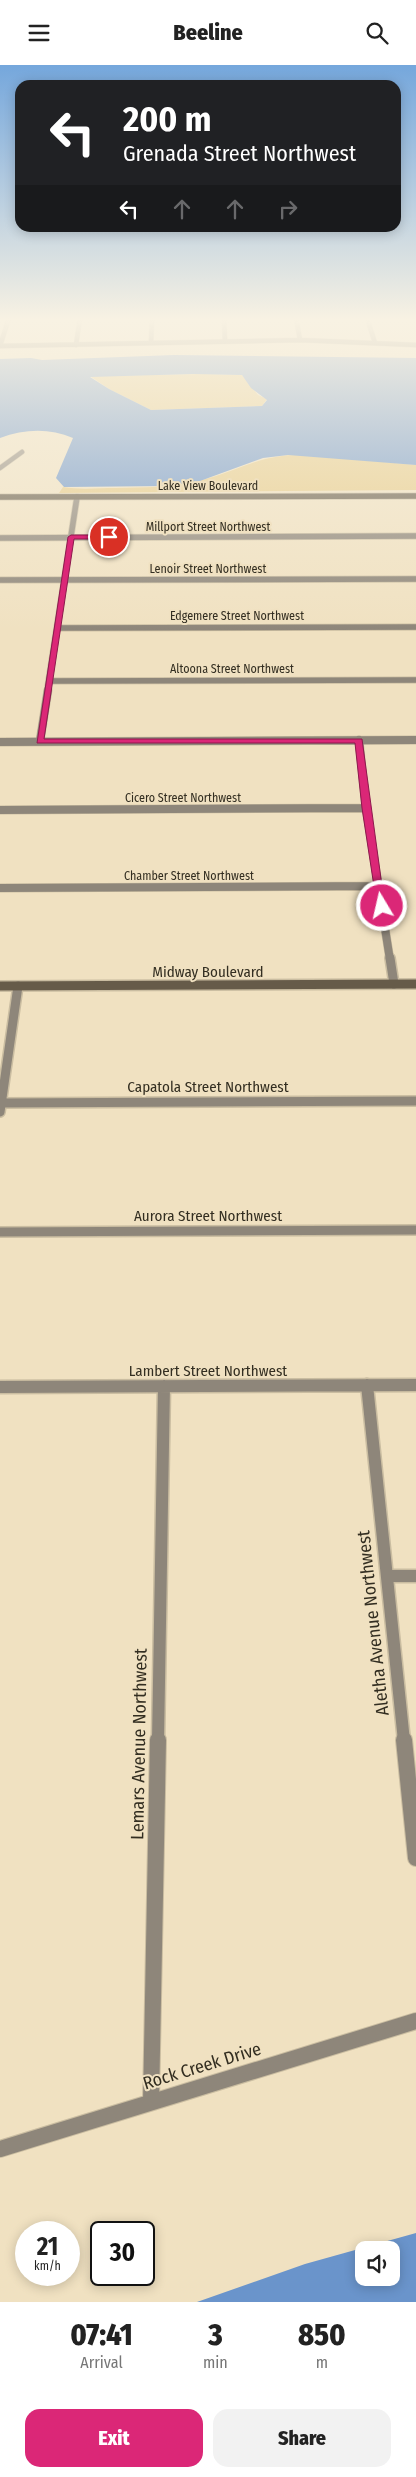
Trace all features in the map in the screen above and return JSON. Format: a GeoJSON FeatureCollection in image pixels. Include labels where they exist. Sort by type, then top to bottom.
{"type":"FeatureCollection","features":[{"type":"Feature","properties":{"kind":"street"},"geometry":{"type":"LineString","coordinates":[[0,468],[22,452]]}},
{"type":"Feature","properties":{"kind":"street","name":"Lake View Boulevard"},"geometry":{"type":"LineString","coordinates":[[0,497],[416,496]]}},
{"type":"Feature","properties":{"kind":"street"},"geometry":{"type":"LineString","coordinates":[[40,741],[77,497]]}},
{"type":"Feature","properties":{"kind":"street","name":"Millport Street Northwest"},"geometry":{"type":"LineString","coordinates":[[0,538],[416,536]]}},
{"type":"Feature","properties":{"kind":"street","name":"Lenoir Street Northwest"},"geometry":{"type":"LineString","coordinates":[[0,581],[416,579]]}},
{"type":"Feature","properties":{"kind":"street","name":"Edgemere Street Northwest"},"geometry":{"type":"LineString","coordinates":[[57,628],[416,627]]}},
{"type":"Feature","properties":{"kind":"street","name":"Altoona Street Northwest"},"geometry":{"type":"LineString","coordinates":[[49,681],[416,680]]}},
{"type":"Feature","properties":{"kind":"street"},"geometry":{"type":"LineString","coordinates":[[359,740],[366,808],[394,985]]}},
{"type":"Feature","properties":{"kind":"street"},"geometry":{"type":"LineString","coordinates":[[0,741],[416,740]]}},
{"type":"Feature","properties":{"kind":"street","name":"Cicero Street Northwest"},"geometry":{"type":"LineString","coordinates":[[0,810],[366,808]]}},
{"type":"Feature","properties":{"kind":"street","name":"Chamber Street Northwest"},"geometry":{"type":"LineString","coordinates":[[0,888],[378,886]]}},
{"type":"Feature","properties":{"kind":"street","name":"Midway Boulevard"},"geometry":{"type":"LineString","coordinates":[[0,986],[416,984]]}},
{"type":"Feature","properties":{"kind":"street"},"geometry":{"type":"LineString","coordinates":[[0,1106],[18,986]]}},
{"type":"Feature","properties":{"kind":"street","name":"Capatola Street Northwest"},"geometry":{"type":"LineString","coordinates":[[0,1106],[416,1101]]}},
{"type":"Feature","properties":{"kind":"street","name":"Aurora Street Northwest"},"geometry":{"type":"LineString","coordinates":[[0,1232],[416,1229]]}},
{"type":"Feature","properties":{"kind":"street","name":"Aletha Avenue Northwest"},"geometry":{"type":"LineString","coordinates":[[366,1385],[416,1857]]}},
{"type":"Feature","properties":{"kind":"street","name":"Lambert Street Northwest"},"geometry":{"type":"LineString","coordinates":[[0,1387],[416,1385]]}},
{"type":"Feature","properties":{"kind":"street","name":"Lemars Avenue Northwest"},"geometry":{"type":"LineString","coordinates":[[151,2102],[164,1386]]}},
{"type":"Feature","properties":{"kind":"street"},"geometry":{"type":"LineString","coordinates":[[387,1577],[416,1576]]}},
{"type":"Feature","properties":{"kind":"street","name":"Rock Creek Drive"},"geometry":{"type":"LineString","coordinates":[[0,2149],[416,2021]]}},
{"type":"Feature","properties":{"kind":"shaded area"},"geometry":{"type":"Polygon","coordinates":[[[292,455],[416,465],[416,490],[59,493],[63,487],[89,489],[178,485],[214,477],[264,459],[292,455]]]}},
{"type":"Feature","properties":{"kind":"water"},"geometry":{"type":"Polygon","coordinates":[[[0,422],[416,422],[416,465],[288,455],[263,458],[200,481],[168,486],[64,487],[56,478],[73,438],[46,431],[28,431],[0,438],[0,422]]]}},
{"type":"Feature","properties":{"kind":"water"},"geometry":{"type":"Polygon","coordinates":[[[416,2233],[416,2302],[197,2302],[305,2264],[355,2250],[355,2286],[400,2286],[400,2241],[387,2241],[416,2233]]]}},
{"type":"Feature","properties":{"kind":"route"},"geometry":{"type":"LineString","coordinates":[[109,537],[71,537],[40,741],[359,740],[366,808],[382,906]]}}]}
